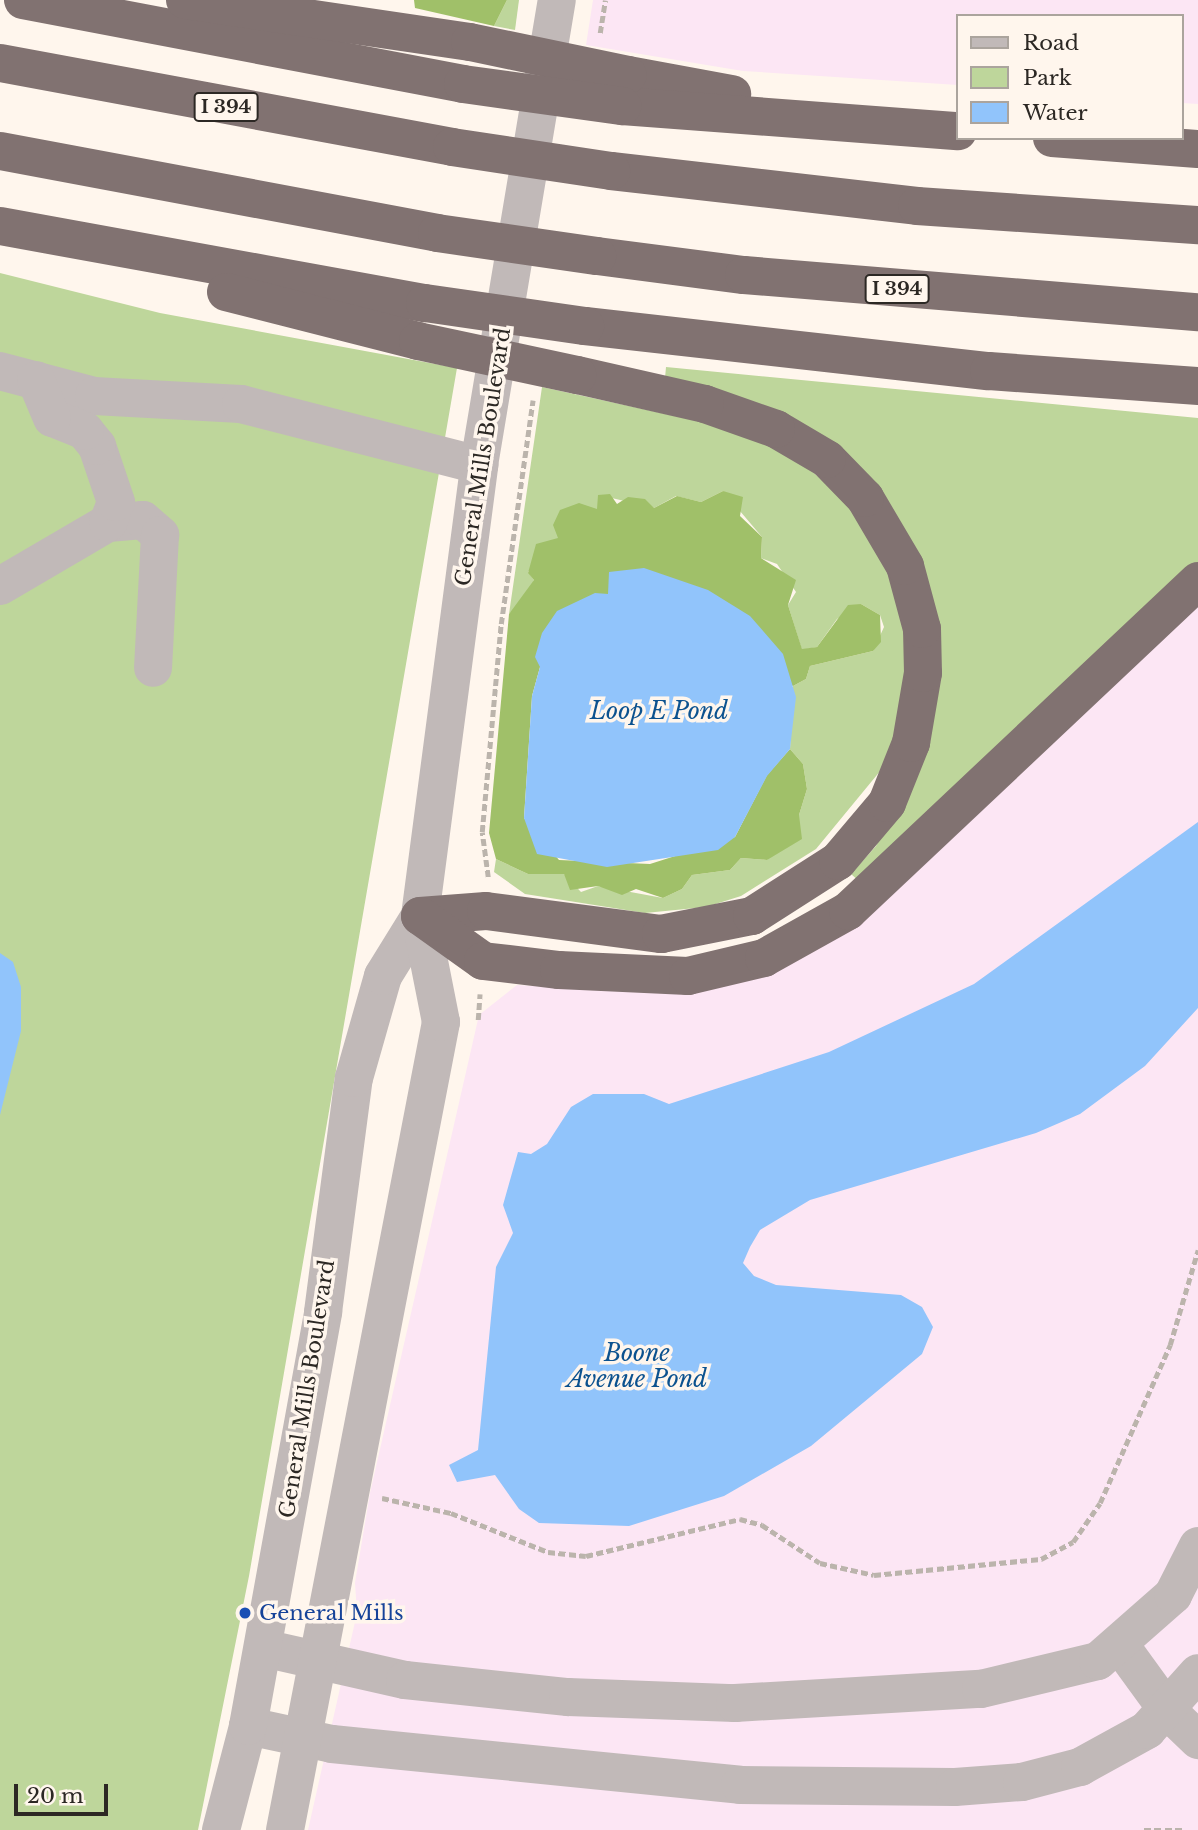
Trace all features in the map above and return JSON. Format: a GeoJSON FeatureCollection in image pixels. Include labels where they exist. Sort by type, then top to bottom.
{"type":"FeatureCollection","features":[{"type":"Feature","properties":{"kind":"highway"},"geometry":{"type":"LineString","coordinates":[[23,0],[463,84],[625,90],[906,127],[956,131]]}},
{"type":"Feature","properties":{"kind":"highway"},"geometry":{"type":"LineString","coordinates":[[185,0],[470,43]]}},
{"type":"Feature","properties":{"kind":"highway"},"geometry":{"type":"LineString","coordinates":[[315,0],[625,90]]}},
{"type":"Feature","properties":{"kind":"highway","name":"I 394"},"geometry":{"type":"LineString","coordinates":[[0,63],[452,147],[611,171],[917,206],[1198,225]]}},
{"type":"Feature","properties":{"kind":"highway"},"geometry":{"type":"LineString","coordinates":[[1079,140],[1198,149]]}},
{"type":"Feature","properties":{"kind":"highway","name":"I 394"},"geometry":{"type":"LineString","coordinates":[[0,150],[437,233],[597,256],[744,275],[1198,312]]}},
{"type":"Feature","properties":{"kind":"highway"},"geometry":{"type":"LineString","coordinates":[[0,226],[425,303],[585,326],[989,371],[1198,386]]}},
{"type":"Feature","properties":{"kind":"highway"},"geometry":{"type":"LineString","coordinates":[[50,236],[292,312],[705,404],[776,429],[827,459],[865,498],[905,566],[922,629],[923,673],[911,743],[887,803],[838,861],[752,916],[661,934],[486,911],[420,916]]}},
{"type":"Feature","properties":{"kind":"highway"},"geometry":{"type":"LineString","coordinates":[[420,916],[482,961],[559,970],[688,976],[764,958],[848,911],[1198,581]]}},
{"type":"Feature","properties":{"kind":"street","name":"General Mills Boulevard"},"geometry":{"type":"LineString","coordinates":[[285,1830],[441,1023],[420,916],[479,465],[557,0]]}},
{"type":"Feature","properties":{"kind":"street"},"geometry":{"type":"LineString","coordinates":[[18,376],[94,396],[241,404],[479,465]]}},
{"type":"Feature","properties":{"kind":"street"},"geometry":{"type":"LineString","coordinates":[[18,376],[52,418],[85,430],[97,446],[117,494],[108,523]]}},
{"type":"Feature","properties":{"kind":"street"},"geometry":{"type":"LineString","coordinates":[[0,586],[108,523],[143,520],[160,536],[153,668]]}},
{"type":"Feature","properties":{"kind":"street","name":"General Mills Boulevard"},"geometry":{"type":"LineString","coordinates":[[221,1830],[248,1727],[323,1312],[354,1078],[383,976],[420,916]]}},
{"type":"Feature","properties":{"kind":"street"},"geometry":{"type":"LineString","coordinates":[[263,1648],[432,1682],[735,1703],[921,1695],[1026,1682],[1098,1661],[1120,1645],[1173,1595],[1198,1546]]}},
{"type":"Feature","properties":{"kind":"street"},"geometry":{"type":"LineString","coordinates":[[1120,1645],[1168,1712],[1198,1740]]}},
{"type":"Feature","properties":{"kind":"street"},"geometry":{"type":"LineString","coordinates":[[248,1727],[303,1738],[740,1785],[955,1787],[1022,1782],[1080,1767],[1147,1730],[1168,1712],[1198,1673]]}},
{"type":"Feature","properties":{"kind":"path"},"geometry":{"type":"LineString","coordinates":[[599,37],[605,0]]}},
{"type":"Feature","properties":{"kind":"path"},"geometry":{"type":"LineString","coordinates":[[489,865],[482,832],[501,624],[534,392]]}},
{"type":"Feature","properties":{"kind":"path"},"geometry":{"type":"LineString","coordinates":[[374,1496],[451,1513],[548,1552],[586,1556],[740,1519],[762,1525],[820,1563],[874,1575],[1041,1559],[1073,1542],[1100,1503],[1170,1345],[1198,1250]]}},
{"type":"Feature","properties":{"kind":"path"},"geometry":{"type":"LineString","coordinates":[[1144,1830],[1185,1830]]}},
{"type":"Feature","properties":{"kind":"shaded area"},"geometry":{"type":"Polygon","coordinates":[[[593,0],[1198,0],[1198,104],[1184,103],[1184,14],[956,14],[956,85],[743,71],[586,45],[593,0]]]}},
{"type":"Feature","properties":{"kind":"shaded area"},"geometry":{"type":"Polygon","coordinates":[[[1198,597],[1198,1830],[308,1830],[357,1613],[355,1583],[370,1493],[479,1015],[517,985],[658,993],[750,978],[1198,597]]]}},
{"type":"Feature","properties":{"kind":"green space"},"geometry":{"type":"Polygon","coordinates":[[[414,0],[507,0],[494,26],[415,8],[414,0]]]}},
{"type":"Feature","properties":{"kind":"green space"},"geometry":{"type":"Polygon","coordinates":[[[507,0],[519,0],[515,30],[494,26],[507,0]]]}},
{"type":"Feature","properties":{"kind":"green space"},"geometry":{"type":"Polygon","coordinates":[[[0,273],[160,313],[457,368],[249,1576],[198,1830],[0,1830],[0,273]]]}},
{"type":"Feature","properties":{"kind":"green space"},"geometry":{"type":"Polygon","coordinates":[[[666,367],[1198,418],[1198,564],[860,882],[851,874],[876,846],[925,752],[889,509],[665,378],[666,367]]]}},
{"type":"Feature","properties":{"kind":"green space"},"geometry":{"type":"Polygon","coordinates":[[[542,387],[707,423],[784,448],[851,504],[884,557],[907,633],[901,719],[881,770],[816,849],[741,896],[706,907],[645,913],[525,894],[494,872],[496,859],[528,874],[564,874],[581,892],[598,886],[663,898],[682,889],[692,875],[730,870],[741,858],[767,860],[799,815],[807,789],[803,764],[790,749],[793,686],[806,679],[810,666],[873,651],[884,627],[880,615],[861,604],[837,619],[817,647],[802,650],[788,605],[796,592],[777,564],[761,558],[762,537],[723,491],[701,502],[676,496],[654,508],[599,495],[598,509],[559,538],[528,572],[534,580],[528,595],[509,614],[542,387]]]}},
{"type":"Feature","properties":{"kind":"green space"},"geometry":{"type":"Polygon","coordinates":[[[723,491],[743,497],[740,516],[762,537],[761,558],[796,580],[788,605],[802,649],[817,647],[848,605],[861,604],[880,615],[881,642],[873,651],[810,666],[806,679],[793,686],[608,595],[540,667],[532,696],[524,818],[559,860],[650,864],[735,837],[767,775],[790,749],[803,764],[807,789],[799,815],[802,839],[767,860],[741,858],[730,870],[692,875],[682,889],[663,898],[636,889],[622,895],[598,886],[570,890],[564,874],[528,874],[496,859],[489,833],[509,614],[534,580],[528,573],[536,544],[558,538],[553,525],[560,510],[579,503],[597,509],[598,495],[610,494],[617,504],[628,497],[645,499],[654,508],[677,496],[701,502],[723,491]]]}},
{"type":"Feature","properties":{"kind":"water","name":"Loop E Pond"},"geometry":{"type":"Polygon","coordinates":[[[644,568],[708,590],[750,616],[783,654],[796,697],[790,749],[767,776],[735,837],[718,850],[607,867],[537,854],[524,818],[532,696],[540,667],[535,657],[542,633],[557,611],[595,593],[608,594],[609,572],[644,568]]]}},
{"type":"Feature","properties":{"kind":"water","name":"Boone Avenue Pond"},"geometry":{"type":"Polygon","coordinates":[[[1198,822],[1198,1008],[1145,1066],[1080,1114],[1036,1133],[810,1200],[760,1230],[750,1247],[743,1263],[754,1276],[776,1285],[901,1295],[922,1307],[933,1327],[922,1354],[811,1446],[724,1496],[629,1526],[539,1523],[519,1509],[495,1475],[457,1482],[449,1465],[478,1450],[496,1267],[513,1233],[503,1205],[518,1152],[531,1154],[547,1144],[571,1107],[593,1094],[644,1094],[669,1104],[829,1052],[974,984],[1198,822]]]}},
{"type":"Feature","properties":{"kind":"water"},"geometry":{"type":"Polygon","coordinates":[[[0,953],[13,962],[21,987],[21,1031],[0,1115],[0,953]]]}},
{"type":"Feature","properties":{"kind":"place","name":"General Mills"},"geometry":{"type":"Point","coordinates":[245,1613]}}]}
